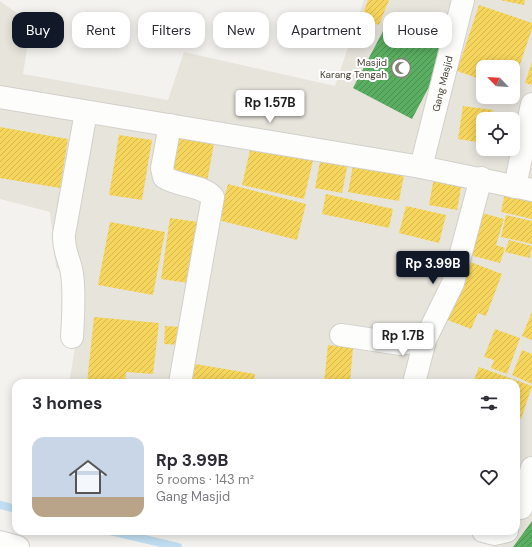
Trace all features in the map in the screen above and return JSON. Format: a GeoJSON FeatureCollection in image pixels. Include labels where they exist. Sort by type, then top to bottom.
{"type":"FeatureCollection","features":[{"type":"Feature","properties":{"kind":"street","name":"Gang Masjid"},"geometry":{"type":"LineString","coordinates":[[421,167],[463,0]]}},
{"type":"Feature","properties":{"kind":"street"},"geometry":{"type":"LineString","coordinates":[[0,97],[421,167],[481,178],[524,188],[532,104]]}},
{"type":"Feature","properties":{"kind":"street"},"geometry":{"type":"LineString","coordinates":[[72,337],[74,299],[72,272],[64,247],[64,234],[86,112]]}},
{"type":"Feature","properties":{"kind":"street"},"geometry":{"type":"LineString","coordinates":[[170,125],[162,168],[164,177],[171,182],[207,191],[213,197],[181,379]]}},
{"type":"Feature","properties":{"kind":"street"},"geometry":{"type":"LineString","coordinates":[[415,379],[425,340],[453,283],[481,178]]}},
{"type":"Feature","properties":{"kind":"street"},"geometry":{"type":"LineString","coordinates":[[341,335],[401,344],[425,340]]}},
{"type":"Feature","properties":{"kind":"street"},"geometry":{"type":"LineString","coordinates":[[523,515],[532,468]]}},
{"type":"Feature","properties":{"kind":"street"},"geometry":{"type":"LineString","coordinates":[[0,542],[18,547]]}},
{"type":"Feature","properties":{"kind":"shaded area"},"geometry":{"type":"Polygon","coordinates":[[[364,0],[532,0],[532,547],[493,547],[496,535],[520,535],[520,379],[70,379],[84,295],[56,267],[50,212],[0,199],[0,1],[16,12],[12,12],[12,48],[27,48],[23,74],[168,100],[184,52],[335,86],[348,48],[375,48],[375,12],[360,12],[364,0]]]}},
{"type":"Feature","properties":{"kind":"building: Homes"},"geometry":{"type":"Polygon","coordinates":[[[368,0],[389,0],[379,25],[375,24],[375,12],[364,12],[368,0]]]}},
{"type":"Feature","properties":{"kind":"building: Homes"},"geometry":{"type":"Polygon","coordinates":[[[500,0],[525,0],[524,5],[500,0]]]}},
{"type":"Feature","properties":{"kind":"building: Homes"},"geometry":{"type":"Polygon","coordinates":[[[479,5],[532,23],[532,29],[520,64],[520,60],[476,60],[476,78],[457,71],[479,5]]]}},
{"type":"Feature","properties":{"kind":"building: Homes"},"geometry":{"type":"Polygon","coordinates":[[[532,62],[532,85],[525,83],[532,62]]]}},
{"type":"Feature","properties":{"kind":"building: Homes"},"geometry":{"type":"Polygon","coordinates":[[[463,106],[493,110],[493,112],[476,112],[476,142],[458,139],[463,106]]]}},
{"type":"Feature","properties":{"kind":"building: Homes"},"geometry":{"type":"Polygon","coordinates":[[[0,127],[68,139],[60,188],[0,178],[0,127]]]}},
{"type":"Feature","properties":{"kind":"building: Homes"},"geometry":{"type":"Polygon","coordinates":[[[178,131],[215,138],[207,182],[170,175],[178,131]]]}},
{"type":"Feature","properties":{"kind":"building: Homes"},"geometry":{"type":"Polygon","coordinates":[[[119,135],[152,140],[142,200],[109,195],[119,135]]]}},
{"type":"Feature","properties":{"kind":"building: Homes"},"geometry":{"type":"Polygon","coordinates":[[[252,142],[314,156],[304,199],[242,185],[252,142]]]}},
{"type":"Feature","properties":{"kind":"building: Homes"},"geometry":{"type":"Polygon","coordinates":[[[322,151],[349,157],[342,193],[315,188],[322,151]]]}},
{"type":"Feature","properties":{"kind":"building: Homes"},"geometry":{"type":"Polygon","coordinates":[[[354,160],[405,169],[399,201],[348,192],[354,160]]]}},
{"type":"Feature","properties":{"kind":"building: Homes"},"geometry":{"type":"Polygon","coordinates":[[[435,172],[463,177],[457,210],[429,205],[435,172]]]}},
{"type":"Feature","properties":{"kind":"building: Homes"},"geometry":{"type":"Polygon","coordinates":[[[228,184],[306,204],[297,240],[218,220],[228,184]]]}},
{"type":"Feature","properties":{"kind":"building: Homes"},"geometry":{"type":"Polygon","coordinates":[[[506,188],[532,194],[532,219],[501,212],[506,188]]]}},
{"type":"Feature","properties":{"kind":"building: Homes"},"geometry":{"type":"Polygon","coordinates":[[[326,194],[393,209],[389,228],[322,214],[326,194]]]}},
{"type":"Feature","properties":{"kind":"building: Homes"},"geometry":{"type":"Polygon","coordinates":[[[406,206],[446,215],[439,243],[399,233],[406,206]]]}},
{"type":"Feature","properties":{"kind":"building: Homes"},"geometry":{"type":"Polygon","coordinates":[[[475,211],[504,219],[496,245],[505,248],[500,263],[462,253],[475,211]]]}},
{"type":"Feature","properties":{"kind":"building: Homes"},"geometry":{"type":"Polygon","coordinates":[[[506,215],[532,221],[532,244],[501,237],[506,215]]]}},
{"type":"Feature","properties":{"kind":"building: Homes"},"geometry":{"type":"Polygon","coordinates":[[[170,218],[198,222],[189,283],[161,279],[170,218]]]}},
{"type":"Feature","properties":{"kind":"building: Homes"},"geometry":{"type":"Polygon","coordinates":[[[110,222],[165,232],[153,295],[98,285],[110,222]]]}},
{"type":"Feature","properties":{"kind":"building: Homes"},"geometry":{"type":"Polygon","coordinates":[[[509,240],[532,246],[530,258],[505,252],[509,240]]]}},
{"type":"Feature","properties":{"kind":"building: Homes"},"geometry":{"type":"Polygon","coordinates":[[[468,261],[502,274],[486,316],[478,313],[471,329],[445,319],[468,261]]]}},
{"type":"Feature","properties":{"kind":"building: Homes"},"geometry":{"type":"Polygon","coordinates":[[[532,312],[532,340],[522,336],[532,312]]]}},
{"type":"Feature","properties":{"kind":"building: Homes"},"geometry":{"type":"Polygon","coordinates":[[[94,317],[159,323],[153,374],[126,372],[125,379],[87,379],[94,317]]]}},
{"type":"Feature","properties":{"kind":"building: Homes"},"geometry":{"type":"Polygon","coordinates":[[[165,326],[182,327],[181,345],[164,344],[165,326]]]}},
{"type":"Feature","properties":{"kind":"building: Homes"},"geometry":{"type":"Polygon","coordinates":[[[495,329],[520,338],[507,374],[491,368],[494,360],[484,357],[495,329]]]}},
{"type":"Feature","properties":{"kind":"building: Homes"},"geometry":{"type":"Polygon","coordinates":[[[328,345],[353,348],[350,379],[324,379],[328,345]]]}},
{"type":"Feature","properties":{"kind":"building: Homes"},"geometry":{"type":"Polygon","coordinates":[[[522,350],[532,354],[532,384],[512,375],[522,350]]]}},
{"type":"Feature","properties":{"kind":"building: Homes"},"geometry":{"type":"Polygon","coordinates":[[[195,364],[255,374],[254,379],[193,379],[195,364]]]}},
{"type":"Feature","properties":{"kind":"building: Homes"},"geometry":{"type":"Polygon","coordinates":[[[479,367],[512,379],[474,379],[479,367]]]}},
{"type":"Feature","properties":{"kind":"building: Homes"},"geometry":{"type":"Polygon","coordinates":[[[520,382],[532,386],[520,419],[520,382]]]}},
{"type":"Feature","properties":{"kind":"building: Public","name":"Masjid Karang Tengah"},"geometry":{"type":"Polygon","coordinates":[[[383,31],[383,48],[449,49],[412,119],[353,88],[383,31]]]}},
{"type":"Feature","properties":{"kind":"building: Public"},"geometry":{"type":"Polygon","coordinates":[[[532,521],[532,547],[513,547],[532,521]]]}},
{"type":"Feature","properties":{"kind":"waterway"},"geometry":{"type":"LineString","coordinates":[[0,505],[12,508]]}},
{"type":"Feature","properties":{"kind":"waterway"},"geometry":{"type":"LineString","coordinates":[[127,535],[178,547]]}},
{"type":"Feature","properties":{"kind":"place","name":"Masjid Karang Tengah"},"geometry":{"type":"Point","coordinates":[401,68]}}]}
